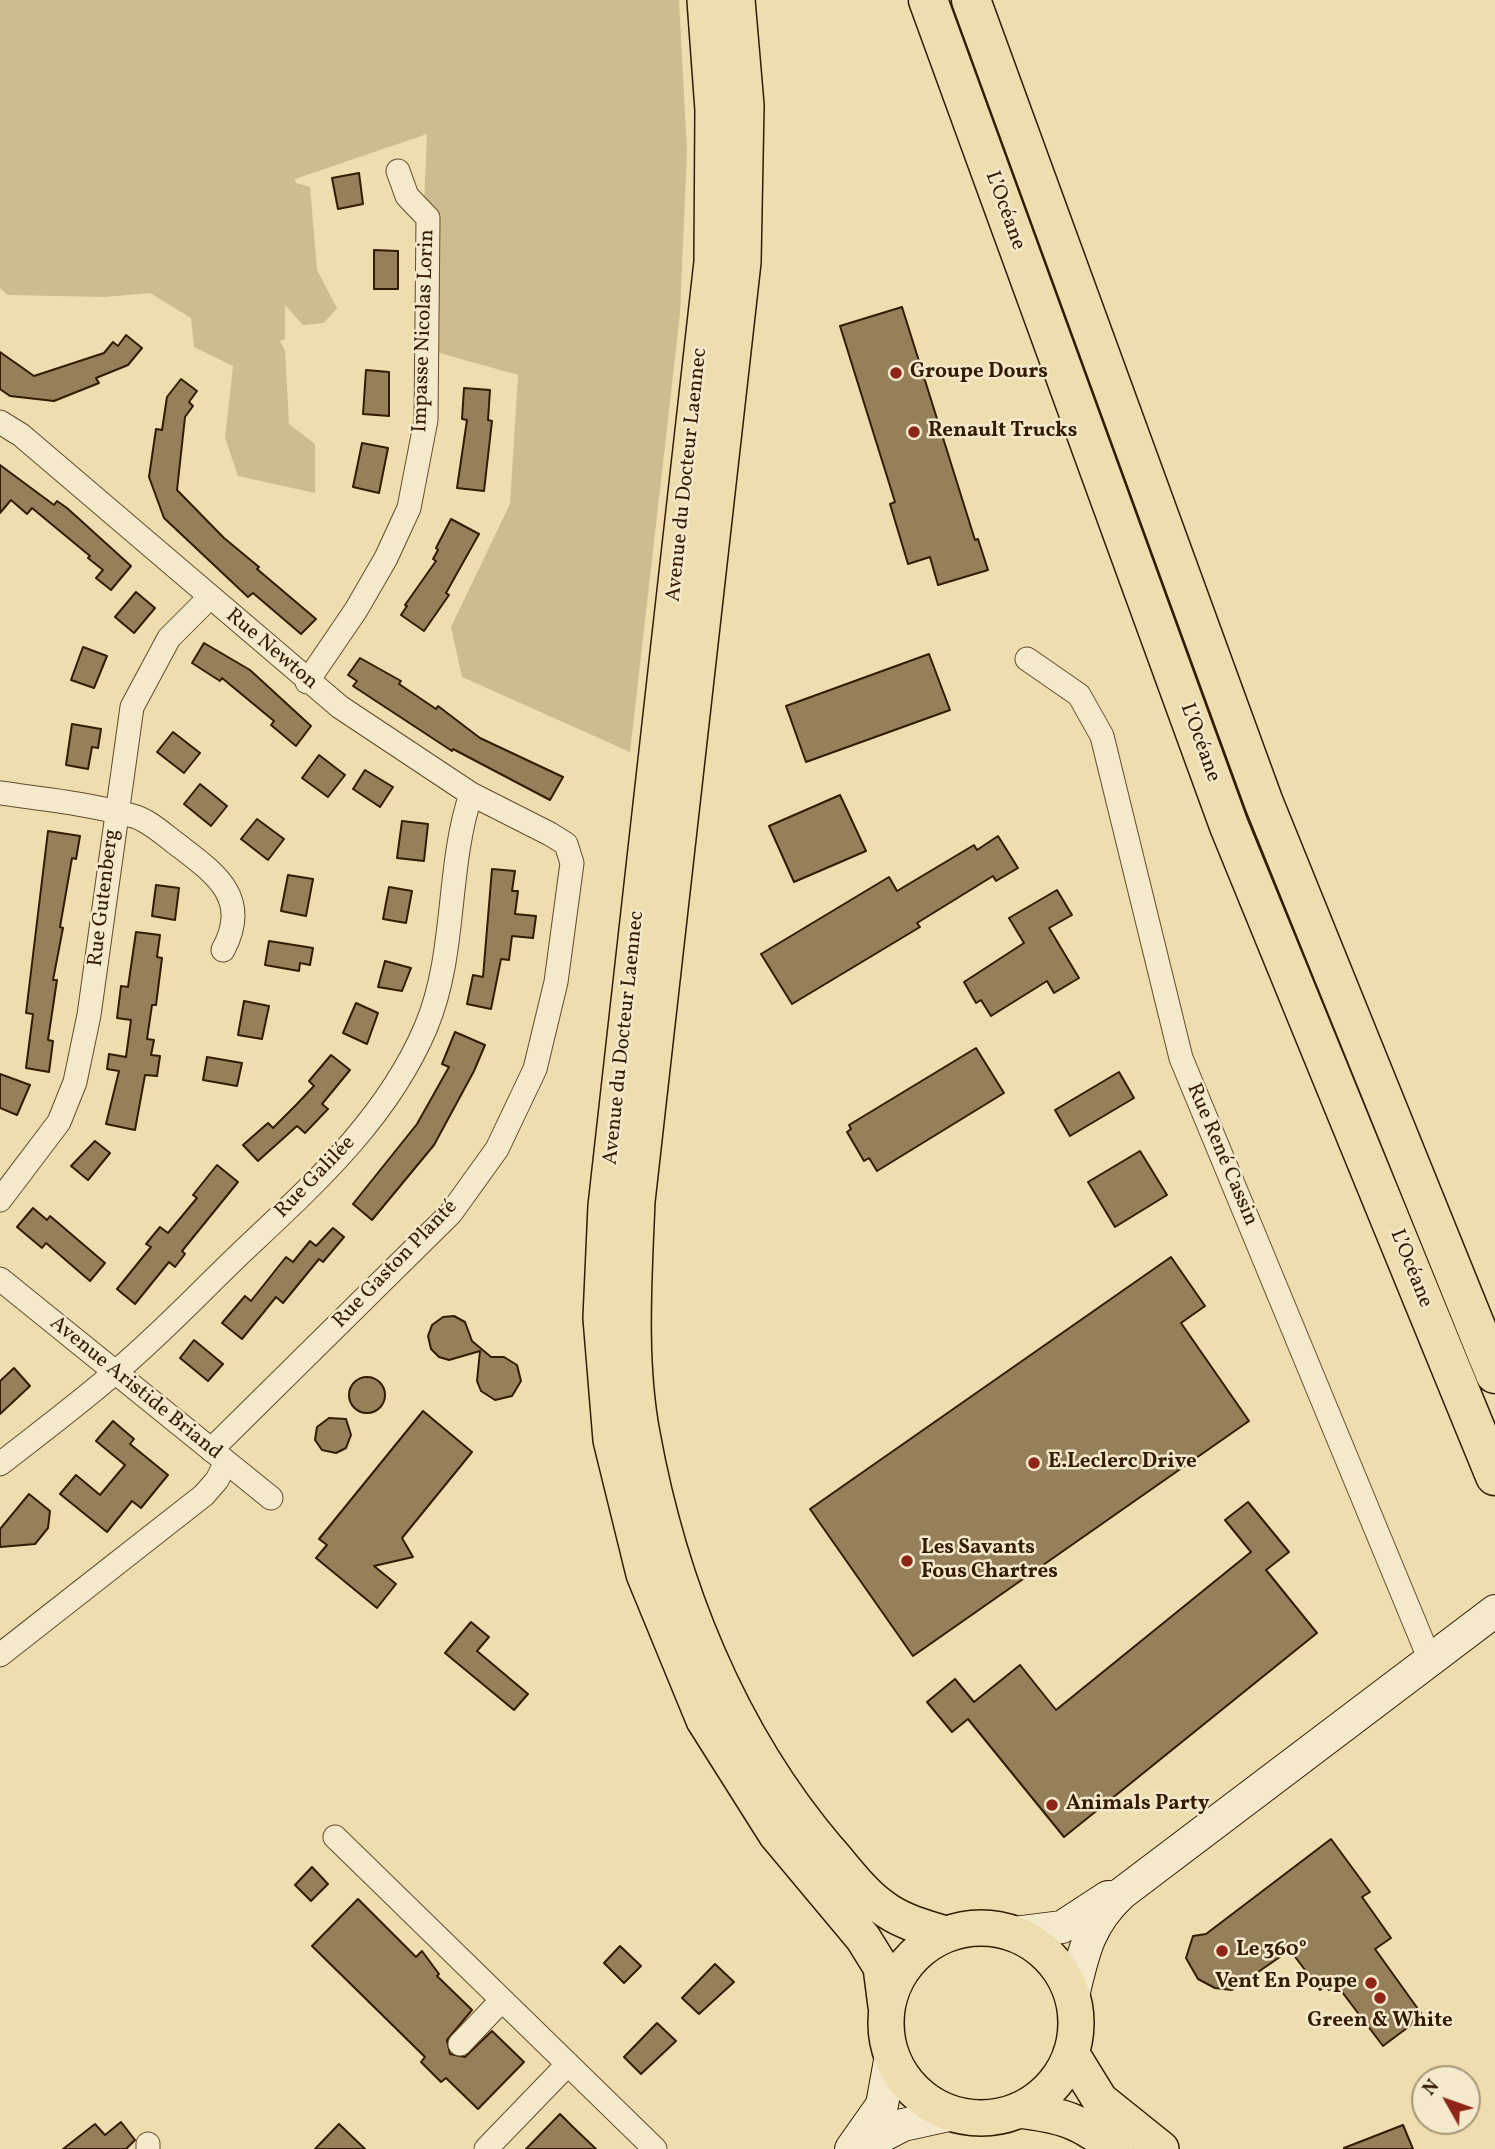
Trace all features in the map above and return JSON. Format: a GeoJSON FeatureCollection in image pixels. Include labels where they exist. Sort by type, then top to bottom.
{"type":"FeatureCollection","features":[{"type":"Feature","properties":{"kind":"highway","name":"L’Océane"},"geometry":{"type":"LineString","coordinates":[[928,0],[1229,826],[1495,1476]]}},
{"type":"Feature","properties":{"kind":"highway","name":"L’Océane"},"geometry":{"type":"LineString","coordinates":[[971,0],[1264,803],[1495,1374]]}},
{"type":"Feature","properties":{"kind":"main road","name":"Avenue du Docteur Laennec"},"geometry":{"type":"LineString","coordinates":[[705,0],[713,110],[712,262],[606,1206],[601,1318],[611,1440],[644,1574],[704,1720],[776,1833],[863,1938],[881,1967],[886,2006]]}},
{"type":"Feature","properties":{"kind":"main road","name":"Avenue du Docteur Laennec"},"geometry":{"type":"LineString","coordinates":[[737,0],[746,105],[743,262],[637,1201],[632,1313],[641,1432],[670,1558],[729,1702],[797,1814],[859,1886],[883,1908],[910,1923],[945,1934]]}},
{"type":"Feature","properties":{"kind":"main road"},"geometry":{"type":"LineString","coordinates":[[1144,1874],[1101,1912],[1084,1950],[1073,1996],[1077,2025],[1071,2053],[1060,2077],[1042,2096],[1019,2110],[998,2117],[975,2118],[953,2114],[915,2092],[901,2075],[891,2055],[885,2031],[886,2006],[897,1976],[918,1951],[945,1934],[979,1927],[1014,1933],[1062,1927],[1144,1874],[1495,1611]]}},
{"type":"Feature","properties":{"kind":"main road"},"geometry":{"type":"LineString","coordinates":[[1014,1933],[1040,1947],[1054,1962],[1073,1996]]}},
{"type":"Feature","properties":{"kind":"main road"},"geometry":{"type":"LineString","coordinates":[[1071,2053],[1100,2101],[1161,2149]]}},
{"type":"Feature","properties":{"kind":"main road"},"geometry":{"type":"LineString","coordinates":[[851,2149],[882,2105],[891,2055]]}},
{"type":"Feature","properties":{"kind":"main road"},"geometry":{"type":"LineString","coordinates":[[1019,2110],[1059,2115],[1098,2135],[1115,2149]]}},
{"type":"Feature","properties":{"kind":"main road"},"geometry":{"type":"LineString","coordinates":[[857,2149],[903,2125],[953,2114]]}},
{"type":"Feature","properties":{"kind":"street","name":"Impasse Nicolas Lorin"},"geometry":{"type":"LineString","coordinates":[[307,682],[356,611],[410,508],[426,420],[428,218],[407,196],[398,171]]}},
{"type":"Feature","properties":{"kind":"street","name":"Rue Newton"},"geometry":{"type":"LineString","coordinates":[[0,422],[21,435],[307,682],[471,794],[566,844]]}},
{"type":"Feature","properties":{"kind":"street","name":"Rue Gutenberg"},"geometry":{"type":"LineString","coordinates":[[0,1200],[60,1122],[75,1082],[89,1015],[132,707],[169,638],[209,598]]}},
{"type":"Feature","properties":{"kind":"street","name":"Rue René Cassin"},"geometry":{"type":"LineString","coordinates":[[1027,659],[1079,695],[1102,736],[1181,1058],[1430,1660]]}},
{"type":"Feature","properties":{"kind":"street"},"geometry":{"type":"LineString","coordinates":[[0,793],[136,817],[156,829],[218,878],[228,891],[234,920],[223,950]]}},
{"type":"Feature","properties":{"kind":"street","name":"Rue Galilée"},"geometry":{"type":"LineString","coordinates":[[0,1464],[115,1373],[327,1172],[357,1138],[402,1074],[427,1025],[445,960],[462,822],[471,794]]}},
{"type":"Feature","properties":{"kind":"street","name":"Rue Gaston Planté"},"geometry":{"type":"LineString","coordinates":[[0,1656],[204,1495],[217,1480],[219,1456],[451,1213],[497,1149],[535,1069],[556,982],[572,863],[566,844]]}},
{"type":"Feature","properties":{"kind":"street","name":"Avenue Aristide Briand"},"geometry":{"type":"LineString","coordinates":[[0,1279],[271,1498]]}},
{"type":"Feature","properties":{"kind":"street"},"geometry":{"type":"LineString","coordinates":[[335,1837],[655,2149]]}},
{"type":"Feature","properties":{"kind":"street"},"geometry":{"type":"LineString","coordinates":[[460,2044],[502,2000]]}},
{"type":"Feature","properties":{"kind":"street"},"geometry":{"type":"LineString","coordinates":[[486,2149],[568,2064]]}},
{"type":"Feature","properties":{"kind":"shaded area"},"geometry":{"type":"Polygon","coordinates":[[[0,0],[679,0],[687,151],[680,314],[630,752],[462,677],[451,627],[510,504],[518,375],[418,347],[427,134],[295,179],[296,183],[310,187],[317,270],[337,308],[324,323],[303,325],[285,305],[285,339],[280,341],[285,351],[289,424],[315,444],[315,493],[238,476],[225,438],[233,366],[194,347],[191,318],[150,293],[105,297],[8,295],[0,288],[0,0]]]}},
{"type":"Feature","properties":{"kind":"building"},"geometry":{"type":"Polygon","coordinates":[[[359,173],[363,204],[338,209],[332,178],[359,173]]]}},
{"type":"Feature","properties":{"kind":"building"},"geometry":{"type":"Polygon","coordinates":[[[374,250],[398,251],[398,289],[374,289],[374,250]]]}},
{"type":"Feature","properties":{"kind":"building"},"geometry":{"type":"Polygon","coordinates":[[[902,307],[975,540],[978,539],[988,570],[938,585],[930,557],[908,564],[890,504],[895,502],[840,326],[902,307]]]}},
{"type":"Feature","properties":{"kind":"building"},"geometry":{"type":"Polygon","coordinates":[[[126,335],[142,348],[128,365],[96,378],[99,383],[54,401],[10,396],[0,389],[0,352],[34,376],[104,353],[113,342],[118,346],[126,335]]]}},
{"type":"Feature","properties":{"kind":"building"},"geometry":{"type":"Polygon","coordinates":[[[366,370],[389,372],[389,416],[363,414],[366,370]]]}},
{"type":"Feature","properties":{"kind":"building"},"geometry":{"type":"Polygon","coordinates":[[[181,379],[197,391],[189,402],[193,406],[185,417],[177,490],[224,538],[259,567],[257,569],[316,619],[301,634],[253,593],[248,597],[164,518],[149,477],[156,429],[162,430],[167,397],[181,379]]]}},
{"type":"Feature","properties":{"kind":"building"},"geometry":{"type":"Polygon","coordinates":[[[464,388],[490,390],[488,420],[492,421],[484,491],[457,488],[467,420],[462,419],[464,388]]]}},
{"type":"Feature","properties":{"kind":"building"},"geometry":{"type":"Polygon","coordinates":[[[362,443],[388,448],[379,493],[353,487],[362,443]]]}},
{"type":"Feature","properties":{"kind":"building"},"geometry":{"type":"Polygon","coordinates":[[[0,465],[54,505],[57,501],[67,508],[131,566],[111,590],[96,578],[103,570],[88,558],[90,556],[32,508],[27,514],[11,500],[0,513],[0,465]]]}},
{"type":"Feature","properties":{"kind":"building"},"geometry":{"type":"Polygon","coordinates":[[[451,519],[479,534],[446,593],[449,595],[424,631],[401,615],[436,561],[433,559],[438,550],[436,548],[451,519]]]}},
{"type":"Feature","properties":{"kind":"building"},"geometry":{"type":"Polygon","coordinates":[[[136,592],[155,608],[134,633],[115,617],[136,592]]]}},
{"type":"Feature","properties":{"kind":"building"},"geometry":{"type":"Polygon","coordinates":[[[204,643],[250,670],[311,726],[296,746],[271,725],[274,721],[222,678],[220,681],[192,663],[204,643]]]}},
{"type":"Feature","properties":{"kind":"building"},"geometry":{"type":"Polygon","coordinates":[[[83,647],[107,656],[94,688],[71,680],[83,647]]]}},
{"type":"Feature","properties":{"kind":"building"},"geometry":{"type":"Polygon","coordinates":[[[929,654],[950,710],[806,762],[786,706],[929,654]]]}},
{"type":"Feature","properties":{"kind":"building"},"geometry":{"type":"Polygon","coordinates":[[[360,658],[401,681],[399,684],[436,709],[438,706],[480,738],[563,777],[550,800],[453,749],[452,751],[353,686],[357,681],[348,675],[360,658]]]}},
{"type":"Feature","properties":{"kind":"building"},"geometry":{"type":"Polygon","coordinates":[[[72,724],[101,729],[98,748],[92,747],[88,769],[66,765],[72,724]]]}},
{"type":"Feature","properties":{"kind":"building"},"geometry":{"type":"Polygon","coordinates":[[[173,732],[200,753],[184,773],[157,752],[173,732]]]}},
{"type":"Feature","properties":{"kind":"building"},"geometry":{"type":"Polygon","coordinates":[[[319,755],[345,775],[328,797],[302,778],[319,755]]]}},
{"type":"Feature","properties":{"kind":"building"},"geometry":{"type":"Polygon","coordinates":[[[365,770],[393,787],[380,807],[353,789],[365,770]]]}},
{"type":"Feature","properties":{"kind":"building"},"geometry":{"type":"Polygon","coordinates":[[[200,784],[227,806],[211,826],[184,804],[200,784]]]}},
{"type":"Feature","properties":{"kind":"building"},"geometry":{"type":"Polygon","coordinates":[[[840,795],[866,851],[794,882],[769,826],[840,795]]]}},
{"type":"Feature","properties":{"kind":"building"},"geometry":{"type":"Polygon","coordinates":[[[257,819],[284,839],[268,860],[241,839],[257,819]]]}},
{"type":"Feature","properties":{"kind":"building"},"geometry":{"type":"Polygon","coordinates":[[[402,821],[428,824],[424,861],[397,858],[402,821]]]}},
{"type":"Feature","properties":{"kind":"building"},"geometry":{"type":"Polygon","coordinates":[[[48,831],[80,836],[76,859],[72,858],[53,980],[57,980],[48,1040],[53,1041],[49,1072],[26,1068],[33,1014],[26,1013],[48,831]]]}},
{"type":"Feature","properties":{"kind":"building"},"geometry":{"type":"Polygon","coordinates":[[[998,836],[1018,868],[996,881],[993,876],[917,923],[920,927],[792,1004],[761,954],[889,877],[897,891],[974,845],[977,850],[998,836]]]}},
{"type":"Feature","properties":{"kind":"building"},"geometry":{"type":"Polygon","coordinates":[[[492,869],[515,871],[512,891],[518,891],[515,914],[536,916],[533,938],[512,936],[509,960],[501,959],[491,1009],[467,1004],[473,975],[483,977],[492,869]]]}},
{"type":"Feature","properties":{"kind":"building"},"geometry":{"type":"Polygon","coordinates":[[[288,875],[313,879],[306,916],[281,911],[288,875]]]}},
{"type":"Feature","properties":{"kind":"building"},"geometry":{"type":"Polygon","coordinates":[[[156,885],[179,888],[175,920],[152,916],[156,885]]]}},
{"type":"Feature","properties":{"kind":"building"},"geometry":{"type":"Polygon","coordinates":[[[389,887],[412,891],[406,923],[383,919],[389,887]]]}},
{"type":"Feature","properties":{"kind":"building"},"geometry":{"type":"Polygon","coordinates":[[[1057,890],[1072,915],[1049,928],[1079,978],[1054,993],[1047,981],[991,1016],[981,1000],[976,1003],[964,982],[1024,943],[1009,918],[1057,890]]]}},
{"type":"Feature","properties":{"kind":"building"},"geometry":{"type":"Polygon","coordinates":[[[136,932],[160,935],[157,957],[162,958],[156,1005],[152,1005],[147,1039],[154,1040],[151,1055],[160,1056],[157,1076],[145,1075],[135,1130],[106,1124],[119,1071],[107,1069],[109,1054],[126,1057],[131,1020],[117,1018],[121,986],[128,987],[136,932]]]}},
{"type":"Feature","properties":{"kind":"building"},"geometry":{"type":"Polygon","coordinates":[[[269,941],[313,948],[310,965],[300,963],[299,971],[265,965],[269,941]]]}},
{"type":"Feature","properties":{"kind":"building"},"geometry":{"type":"Polygon","coordinates":[[[385,961],[411,968],[402,991],[378,987],[385,961]]]}},
{"type":"Feature","properties":{"kind":"building"},"geometry":{"type":"Polygon","coordinates":[[[244,1001],[269,1006],[262,1039],[238,1035],[244,1001]]]}},
{"type":"Feature","properties":{"kind":"building"},"geometry":{"type":"Polygon","coordinates":[[[356,1003],[378,1013],[367,1044],[343,1033],[356,1003]]]}},
{"type":"Feature","properties":{"kind":"building"},"geometry":{"type":"Polygon","coordinates":[[[455,1032],[485,1045],[474,1071],[434,1145],[372,1220],[353,1204],[417,1124],[449,1067],[442,1064],[455,1032]]]}},
{"type":"Feature","properties":{"kind":"building"},"geometry":{"type":"Polygon","coordinates":[[[976,1048],[1004,1093],[877,1171],[869,1158],[864,1161],[847,1132],[851,1129],[849,1125],[976,1048]]]}},
{"type":"Feature","properties":{"kind":"building"},"geometry":{"type":"Polygon","coordinates":[[[331,1055],[350,1070],[322,1104],[328,1109],[305,1133],[297,1126],[258,1161],[243,1145],[268,1123],[273,1128],[296,1105],[314,1086],[309,1081],[331,1055]]]}},
{"type":"Feature","properties":{"kind":"building"},"geometry":{"type":"Polygon","coordinates":[[[207,1057],[242,1063],[237,1086],[203,1080],[207,1057]]]}},
{"type":"Feature","properties":{"kind":"building"},"geometry":{"type":"Polygon","coordinates":[[[1119,1072],[1134,1098],[1070,1136],[1055,1110],[1119,1072]]]}},
{"type":"Feature","properties":{"kind":"building"},"geometry":{"type":"Polygon","coordinates":[[[0,1074],[30,1085],[17,1115],[0,1108],[0,1074]]]}},
{"type":"Feature","properties":{"kind":"building"},"geometry":{"type":"Polygon","coordinates":[[[95,1141],[110,1153],[88,1180],[71,1166],[95,1141]]]}},
{"type":"Feature","properties":{"kind":"building"},"geometry":{"type":"Polygon","coordinates":[[[1140,1151],[1167,1195],[1115,1227],[1088,1182],[1140,1151]]]}},
{"type":"Feature","properties":{"kind":"building"},"geometry":{"type":"Polygon","coordinates":[[[217,1165],[238,1182],[182,1251],[185,1254],[175,1267],[169,1262],[135,1304],[117,1289],[151,1247],[146,1244],[160,1227],[168,1233],[197,1198],[193,1195],[217,1165]]]}},
{"type":"Feature","properties":{"kind":"building"},"geometry":{"type":"Polygon","coordinates":[[[33,1208],[47,1220],[50,1216],[105,1263],[90,1281],[46,1243],[42,1248],[17,1227],[33,1208]]]}},
{"type":"Feature","properties":{"kind":"building"},"geometry":{"type":"Polygon","coordinates":[[[333,1228],[344,1237],[323,1262],[319,1259],[283,1303],[276,1297],[242,1339],[222,1323],[245,1296],[251,1301],[286,1257],[293,1262],[310,1241],[316,1246],[333,1228]]]}},
{"type":"Feature","properties":{"kind":"building","name":"E.Leclerc Drive"},"geometry":{"type":"Polygon","coordinates":[[[1171,1257],[1205,1306],[1181,1323],[1249,1421],[913,1656],[810,1509],[1171,1257]]]}},
{"type":"Feature","properties":{"kind":"building"},"geometry":{"type":"Polygon","coordinates":[[[454,1316],[465,1322],[472,1341],[491,1357],[504,1357],[517,1365],[521,1381],[512,1396],[495,1400],[481,1391],[477,1381],[480,1351],[449,1360],[439,1357],[431,1349],[428,1336],[432,1325],[443,1317],[454,1316]]]}},
{"type":"Feature","properties":{"kind":"building"},"geometry":{"type":"Polygon","coordinates":[[[194,1340],[223,1364],[208,1381],[180,1358],[194,1340]]]}},
{"type":"Feature","properties":{"kind":"building"},"geometry":{"type":"Polygon","coordinates":[[[14,1368],[30,1386],[0,1414],[0,1381],[14,1368]]]}},
{"type":"Feature","properties":{"kind":"building"},"geometry":{"type":"Polygon","coordinates":[[[367,1377],[380,1382],[385,1395],[380,1408],[367,1413],[354,1408],[349,1395],[354,1382],[367,1377]]]}},
{"type":"Feature","properties":{"kind":"building"},"geometry":{"type":"Polygon","coordinates":[[[423,1411],[472,1452],[402,1538],[413,1557],[374,1566],[396,1584],[377,1608],[316,1558],[327,1545],[319,1539],[423,1411]]]}},
{"type":"Feature","properties":{"kind":"building"},"geometry":{"type":"Polygon","coordinates":[[[329,1418],[346,1419],[351,1435],[346,1448],[336,1453],[322,1450],[315,1440],[317,1427],[329,1418]]]}},
{"type":"Feature","properties":{"kind":"building"},"geometry":{"type":"Polygon","coordinates":[[[113,1421],[134,1439],[130,1444],[168,1475],[141,1508],[132,1501],[107,1532],[60,1494],[76,1475],[100,1495],[125,1465],[96,1441],[113,1421]]]}},
{"type":"Feature","properties":{"kind":"building"},"geometry":{"type":"Polygon","coordinates":[[[29,1494],[50,1511],[48,1528],[35,1544],[0,1547],[0,1529],[29,1494]]]}},
{"type":"Feature","properties":{"kind":"building"},"geometry":{"type":"Polygon","coordinates":[[[1248,1502],[1289,1552],[1266,1570],[1317,1633],[1064,1837],[968,1719],[952,1732],[927,1702],[955,1679],[974,1702],[1020,1665],[1056,1710],[1251,1552],[1225,1520],[1248,1502]]]}},
{"type":"Feature","properties":{"kind":"building"},"geometry":{"type":"Polygon","coordinates":[[[471,1622],[489,1637],[477,1651],[528,1694],[514,1710],[445,1653],[471,1622]]]}},
{"type":"Feature","properties":{"kind":"building"},"geometry":{"type":"Polygon","coordinates":[[[1331,1839],[1370,1892],[1362,1897],[1391,1938],[1375,1949],[1423,2016],[1383,2046],[1336,1984],[1329,1990],[1326,1986],[1320,1990],[1290,1950],[1232,1990],[1215,1988],[1198,1979],[1186,1958],[1193,1936],[1206,1934],[1331,1839]]]}},
{"type":"Feature","properties":{"kind":"building"},"geometry":{"type":"Polygon","coordinates":[[[312,1867],[328,1884],[311,1901],[295,1885],[312,1867]]]}},
{"type":"Feature","properties":{"kind":"building"},"geometry":{"type":"Polygon","coordinates":[[[358,1899],[416,1957],[422,1951],[439,1974],[437,1976],[472,2010],[447,2040],[450,2054],[465,2057],[492,2031],[524,2062],[478,2109],[446,2078],[441,2082],[421,2062],[425,2057],[312,1946],[358,1899]]]}},
{"type":"Feature","properties":{"kind":"building"},"geometry":{"type":"Polygon","coordinates":[[[620,1946],[641,1966],[624,1983],[604,1963],[620,1946]]]}},
{"type":"Feature","properties":{"kind":"building"},"geometry":{"type":"Polygon","coordinates":[[[715,1964],[734,1982],[699,2014],[682,1998],[715,1964]]]}},
{"type":"Feature","properties":{"kind":"building"},"geometry":{"type":"Polygon","coordinates":[[[657,2023],[676,2041],[641,2074],[624,2057],[657,2023]]]}},
{"type":"Feature","properties":{"kind":"building"},"geometry":{"type":"Polygon","coordinates":[[[560,2114],[573,2127],[596,2149],[526,2149],[560,2114]]]}},
{"type":"Feature","properties":{"kind":"building"},"geometry":{"type":"Polygon","coordinates":[[[121,2122],[135,2140],[126,2149],[63,2149],[95,2124],[105,2135],[121,2122]]]}},
{"type":"Feature","properties":{"kind":"building"},"geometry":{"type":"Polygon","coordinates":[[[339,2124],[365,2149],[315,2149],[339,2124]]]}},
{"type":"Feature","properties":{"kind":"building"},"geometry":{"type":"Polygon","coordinates":[[[1403,2125],[1413,2149],[1344,2149],[1344,2148],[1403,2125]]]}},
{"type":"Feature","properties":{"kind":"place","name":"Groupe Dours"},"geometry":{"type":"Point","coordinates":[896,373]}},
{"type":"Feature","properties":{"kind":"place","name":"Renault Trucks"},"geometry":{"type":"Point","coordinates":[914,432]}},
{"type":"Feature","properties":{"kind":"place","name":"E.Leclerc Drive"},"geometry":{"type":"Point","coordinates":[1034,1463]}},
{"type":"Feature","properties":{"kind":"place","name":"Les Savants Fous Chartres"},"geometry":{"type":"Point","coordinates":[907,1561]}},
{"type":"Feature","properties":{"kind":"place","name":"Animals Party"},"geometry":{"type":"Point","coordinates":[1052,1805]}},
{"type":"Feature","properties":{"kind":"place","name":"Le 360°"},"geometry":{"type":"Point","coordinates":[1222,1951]}},
{"type":"Feature","properties":{"kind":"place","name":"Vent En Poupe"},"geometry":{"type":"Point","coordinates":[1371,1983]}},
{"type":"Feature","properties":{"kind":"place","name":"Green & White"},"geometry":{"type":"Point","coordinates":[1380,1998]}}]}
